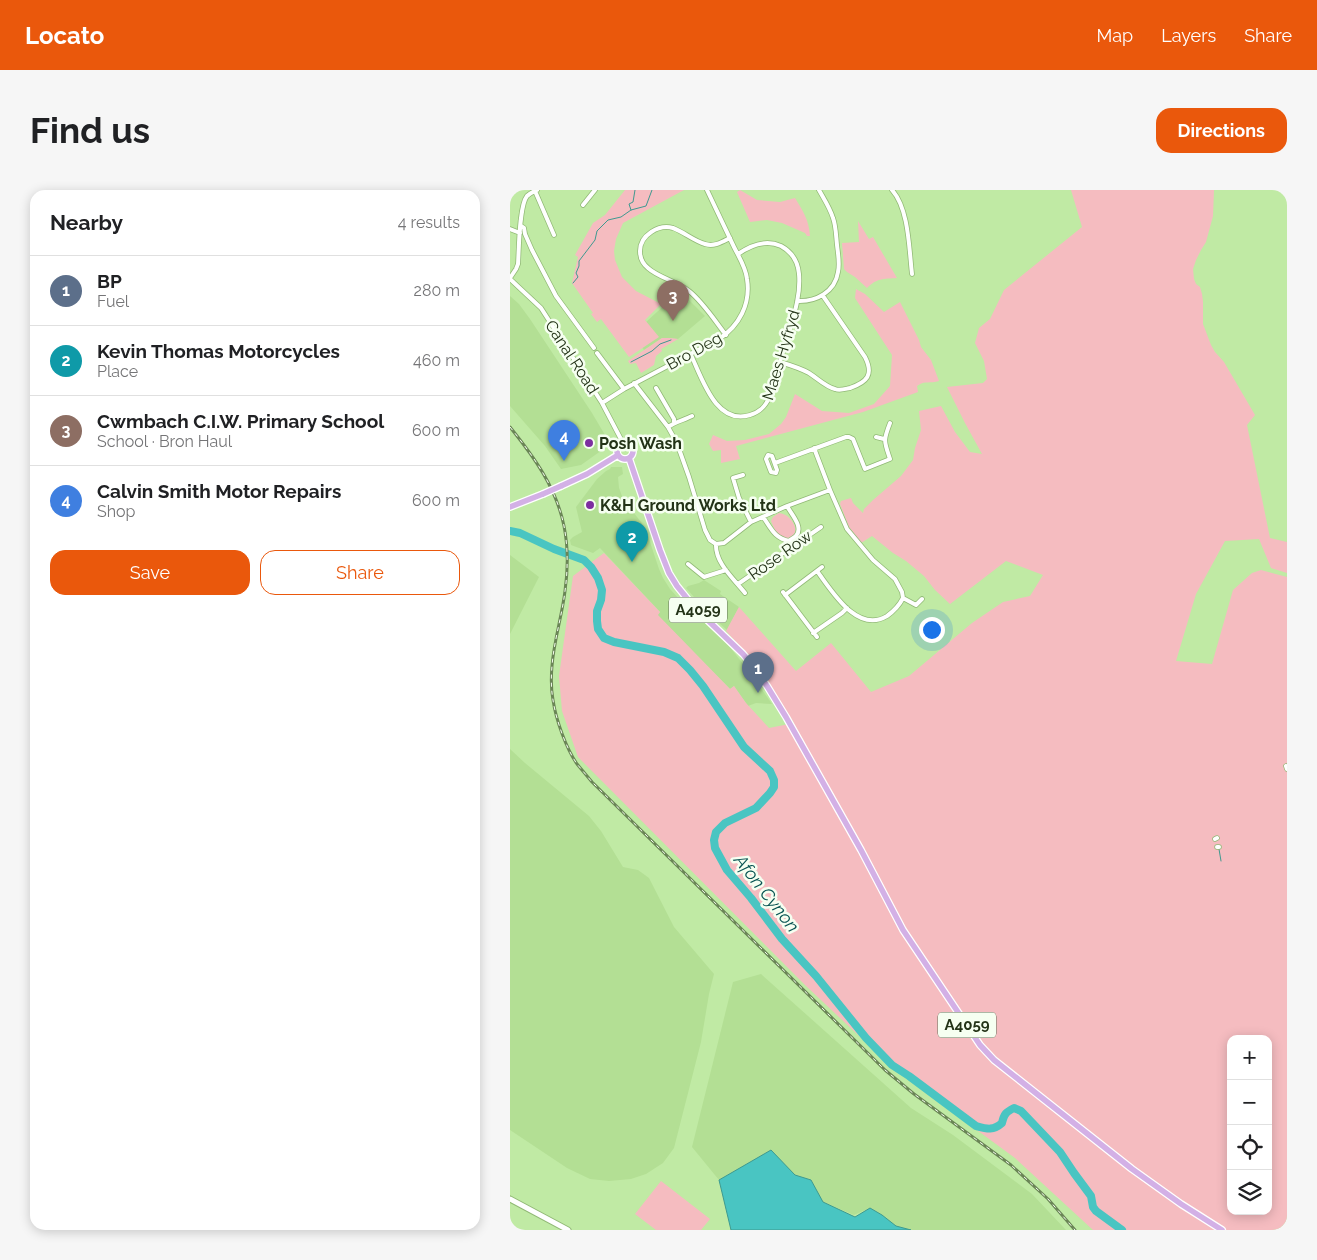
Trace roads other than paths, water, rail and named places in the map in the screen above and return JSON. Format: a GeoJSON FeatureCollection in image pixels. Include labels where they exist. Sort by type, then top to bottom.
{"type":"FeatureCollection","features":[{"type":"Feature","properties":{"kind":"main road"},"geometry":{"type":"LineString","coordinates":[[623,443],[628,443],[632,447],[633,455],[629,458],[624,459],[618,455],[617,448],[623,443]]}},
{"type":"Feature","properties":{"kind":"main road"},"geometry":{"type":"LineString","coordinates":[[510,507],[586,474],[618,455]]}},
{"type":"Feature","properties":{"kind":"main road","name":"A4059"},"geometry":{"type":"LineString","coordinates":[[629,458],[669,573],[694,607],[743,654],[767,686],[861,850],[903,930],[980,1045],[994,1060],[1132,1169],[1222,1230]]}},
{"type":"Feature","properties":{"kind":"main road"},"geometry":{"type":"LineString","coordinates":[[510,1199],[568,1230]]}},
{"type":"Feature","properties":{"kind":"street"},"geometry":{"type":"LineString","coordinates":[[510,279],[518,264],[523,205],[527,192],[536,190],[554,235]]}},
{"type":"Feature","properties":{"kind":"street"},"geometry":{"type":"LineString","coordinates":[[583,205],[595,190]]}},
{"type":"Feature","properties":{"kind":"street","name":"Bro Deg"},"geometry":{"type":"LineString","coordinates":[[602,403],[624,389],[726,335],[740,320],[747,297],[747,279],[738,254],[708,190]]}},
{"type":"Feature","properties":{"kind":"street"},"geometry":{"type":"LineString","coordinates":[[797,302],[823,296],[835,282],[838,274],[839,264],[834,220],[819,190]]}},
{"type":"Feature","properties":{"kind":"street"},"geometry":{"type":"LineString","coordinates":[[892,190],[898,196],[904,216],[912,274]]}},
{"type":"Feature","properties":{"kind":"street"},"geometry":{"type":"LineString","coordinates":[[521,226],[524,228],[532,250],[556,296],[594,348]]}},
{"type":"Feature","properties":{"kind":"street"},"geometry":{"type":"LineString","coordinates":[[726,335],[688,290],[649,269],[642,261],[640,251],[642,242],[649,233],[660,229],[672,228],[705,244],[715,245],[730,238]]}},
{"type":"Feature","properties":{"kind":"street"},"geometry":{"type":"LineString","coordinates":[[510,229],[520,233]]}},
{"type":"Feature","properties":{"kind":"street","name":"Maes Hyfryd"},"geometry":{"type":"LineString","coordinates":[[691,355],[712,398],[721,410],[730,415],[742,417],[760,411],[766,406],[797,302],[799,275],[797,263],[792,254],[774,244],[762,243],[745,249],[738,254]]}},
{"type":"Feature","properties":{"kind":"street","name":"Canal Road"},"geometry":{"type":"LineString","coordinates":[[510,279],[541,308],[602,403],[623,443]]}},
{"type":"Feature","properties":{"kind":"street"},"geometry":{"type":"LineString","coordinates":[[780,362],[809,373],[835,390],[844,390],[863,383],[867,378],[869,364],[823,296]]}},
{"type":"Feature","properties":{"kind":"street"},"geometry":{"type":"LineString","coordinates":[[597,353],[624,389]]}},
{"type":"Feature","properties":{"kind":"street"},"geometry":{"type":"LineString","coordinates":[[634,384],[668,427],[682,456],[705,530],[710,540],[716,544],[724,543],[750,522],[830,490]]}},
{"type":"Feature","properties":{"kind":"street"},"geometry":{"type":"LineString","coordinates":[[656,388],[674,418],[674,422]]}},
{"type":"Feature","properties":{"kind":"street"},"geometry":{"type":"LineString","coordinates":[[668,427],[674,422],[680,422],[692,416]]}},
{"type":"Feature","properties":{"kind":"street"},"geometry":{"type":"LineString","coordinates":[[775,463],[849,437],[853,439],[865,469],[890,460],[884,439],[890,423]]}},
{"type":"Feature","properties":{"kind":"street"},"geometry":{"type":"LineString","coordinates":[[876,437],[884,439]]}},
{"type":"Feature","properties":{"kind":"street"},"geometry":{"type":"LineString","coordinates":[[814,448],[847,529],[873,560],[895,579],[903,598],[897,608],[884,618],[865,620],[847,608],[817,571]]}},
{"type":"Feature","properties":{"kind":"street"},"geometry":{"type":"LineString","coordinates":[[743,474],[733,478],[739,498],[750,522]]}},
{"type":"Feature","properties":{"kind":"street"},"geometry":{"type":"LineString","coordinates":[[763,517],[776,535],[782,540],[789,541],[797,536],[799,529],[798,524],[786,506]]}},
{"type":"Feature","properties":{"kind":"street","name":"Rose Row"},"geometry":{"type":"LineString","coordinates":[[738,584],[821,527]]}},
{"type":"Feature","properties":{"kind":"street"},"geometry":{"type":"LineString","coordinates":[[716,544],[715,552],[720,562],[745,593]]}},
{"type":"Feature","properties":{"kind":"street"},"geometry":{"type":"LineString","coordinates":[[688,564],[704,577],[726,570]]}},
{"type":"Feature","properties":{"kind":"street"},"geometry":{"type":"LineString","coordinates":[[822,567],[784,593],[815,635],[847,608]]}},
{"type":"Feature","properties":{"kind":"street"},"geometry":{"type":"LineString","coordinates":[[903,598],[916,605],[922,599]]}},
{"type":"Feature","properties":{"kind":"water"},"geometry":{"type":"Polygon","coordinates":[[[771,1150],[795,1175],[811,1180],[823,1202],[855,1217],[870,1208],[896,1226],[911,1230],[731,1230],[719,1180],[771,1150]]]}},
{"type":"Feature","properties":{"kind":"waterway"},"geometry":{"type":"LineString","coordinates":[[631,210],[629,204],[633,202],[635,190]]}},
{"type":"Feature","properties":{"kind":"waterway"},"geometry":{"type":"LineString","coordinates":[[573,283],[578,277],[576,273],[579,261],[595,240],[597,231],[608,220],[621,217],[631,210],[646,206],[652,190]]}},
{"type":"Feature","properties":{"kind":"waterway"},"geometry":{"type":"LineString","coordinates":[[631,362],[652,351],[660,344],[671,340]]}},
{"type":"Feature","properties":{"kind":"waterway","name":"Afon Cynon"},"geometry":{"type":"LineString","coordinates":[[510,531],[520,533],[554,549],[584,560],[598,578],[602,590],[597,611],[597,621],[598,629],[604,638],[614,642],[664,652],[678,658],[703,686],[744,747],[770,771],[774,780],[774,787],[770,793],[756,808],[725,823],[716,832],[715,848],[727,870],[782,939],[816,976],[866,1038],[892,1065],[976,1126],[993,1128],[1002,1123],[1009,1111],[1014,1108],[1021,1111],[1060,1152],[1091,1196],[1093,1207],[1096,1211],[1122,1230]]}},
{"type":"Feature","properties":{"kind":"waterway"},"geometry":{"type":"LineString","coordinates":[[1219,849],[1221,861]]}},
{"type":"Feature","properties":{"kind":"railway"},"geometry":{"type":"LineString","coordinates":[[510,427],[536,461],[550,485],[564,526],[567,550],[567,575],[553,656],[551,674],[552,696],[565,742],[577,764],[592,782],[885,1070],[914,1094],[1011,1165],[1048,1199],[1075,1230]]}},
{"type":"Feature","properties":{"kind":"place","name":"Cwmbach C.I.W. Primary School"},"geometry":{"type":"Point","coordinates":[673,321]}},
{"type":"Feature","properties":{"kind":"place","name":"Posh Wash"},"geometry":{"type":"Point","coordinates":[589,443]}},
{"type":"Feature","properties":{"kind":"place","name":"Calvin Smith Motor Repairs"},"geometry":{"type":"Point","coordinates":[564,461]}},
{"type":"Feature","properties":{"kind":"place","name":"K&H Ground Works Ltd"},"geometry":{"type":"Point","coordinates":[590,505]}},
{"type":"Feature","properties":{"kind":"place","name":"Kevin Thomas Motorcycles"},"geometry":{"type":"Point","coordinates":[632,562]}},
{"type":"Feature","properties":{"kind":"place","name":"BP"},"geometry":{"type":"Point","coordinates":[758,693]}}]}
